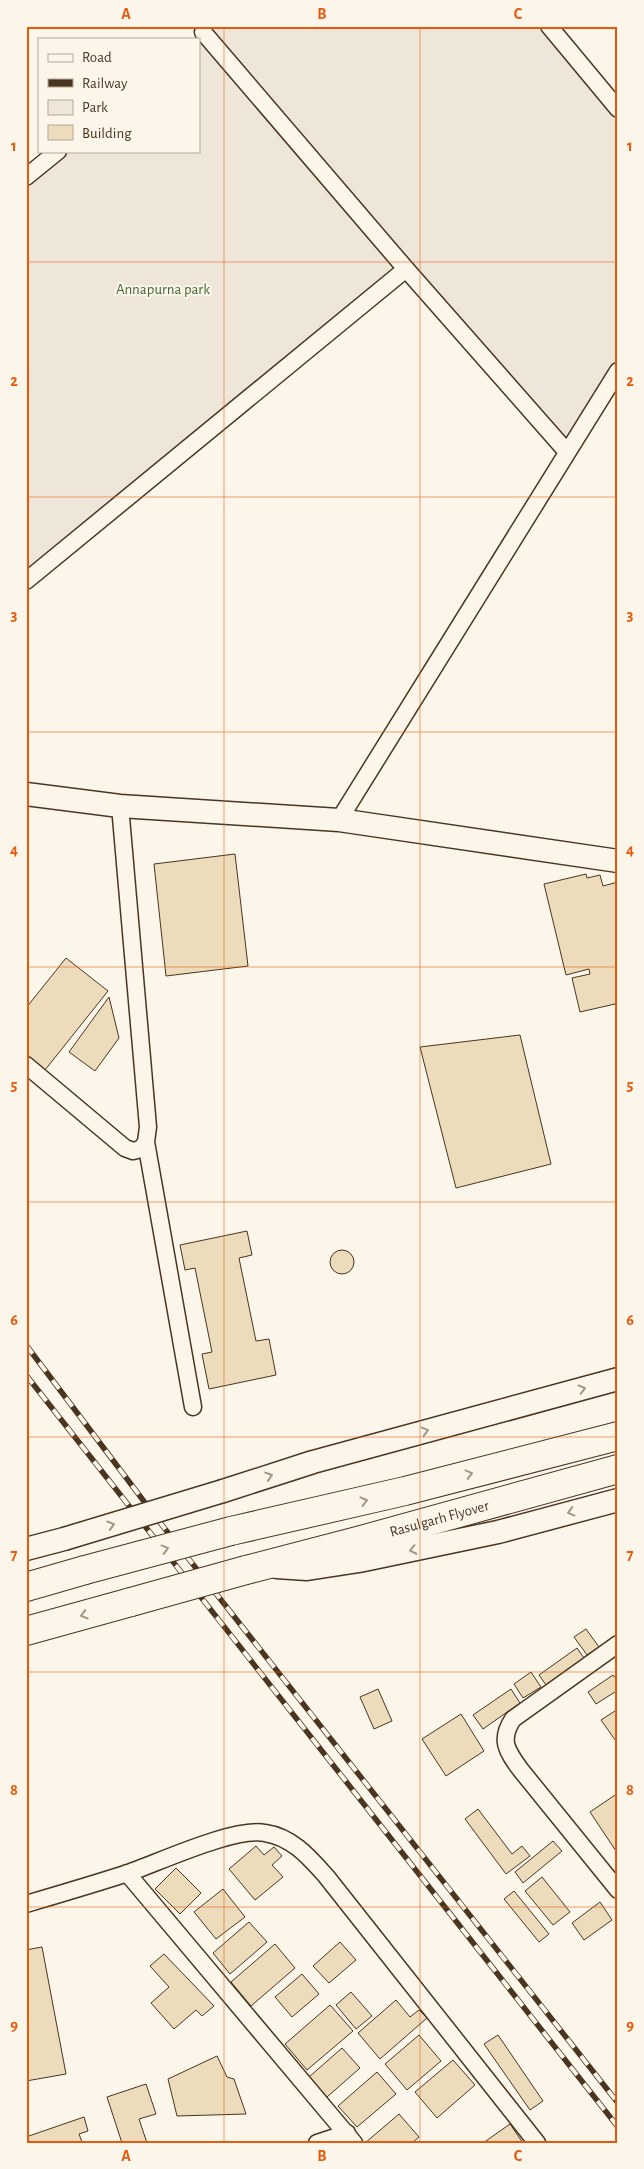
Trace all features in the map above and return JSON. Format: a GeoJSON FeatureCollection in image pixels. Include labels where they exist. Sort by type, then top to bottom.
{"type":"FeatureCollection","features":[{"type":"Feature","properties":{"kind":"highway"},"geometry":{"type":"LineString","coordinates":[[26,1587],[231,1532],[405,1491],[618,1436]]}},
{"type":"Feature","properties":{"kind":"highway","name":"Rasulgarh Flyover"},"geometry":{"type":"LineString","coordinates":[[26,1631],[618,1469]]}},
{"type":"Feature","properties":{"kind":"street"},"geometry":{"type":"LineString","coordinates":[[549,26],[618,109]]}},
{"type":"Feature","properties":{"kind":"street"},"geometry":{"type":"LineString","coordinates":[[203,32],[406,269],[567,452]]}},
{"type":"Feature","properties":{"kind":"street"},"geometry":{"type":"LineString","coordinates":[[26,177],[57,152]]}},
{"type":"Feature","properties":{"kind":"street"},"geometry":{"type":"LineString","coordinates":[[26,581],[406,269]]}},
{"type":"Feature","properties":{"kind":"street"},"geometry":{"type":"LineString","coordinates":[[338,820],[618,371]]}},
{"type":"Feature","properties":{"kind":"street"},"geometry":{"type":"LineString","coordinates":[[26,794],[120,806],[338,820],[618,860]]}},
{"type":"Feature","properties":{"kind":"street"},"geometry":{"type":"LineString","coordinates":[[120,806],[148,1127],[146,1142],[193,1407]]}},
{"type":"Feature","properties":{"kind":"street"},"geometry":{"type":"LineString","coordinates":[[26,1065],[125,1148],[133,1151],[141,1149],[146,1142]]}},
{"type":"Feature","properties":{"kind":"street"},"geometry":{"type":"LineString","coordinates":[[26,1549],[223,1491],[313,1462],[618,1379]]}},
{"type":"Feature","properties":{"kind":"street"},"geometry":{"type":"LineString","coordinates":[[254,1568],[307,1569],[359,1561],[498,1532],[618,1500]]}},
{"type":"Feature","properties":{"kind":"street"},"geometry":{"type":"LineString","coordinates":[[618,1644],[513,1720],[507,1729],[505,1744],[509,1754],[520,1769],[618,1890]]}},
{"type":"Feature","properties":{"kind":"street"},"geometry":{"type":"LineString","coordinates":[[26,1904],[127,1873],[245,1832],[266,1833],[301,1849],[326,1876],[537,2143]]}},
{"type":"Feature","properties":{"kind":"street"},"geometry":{"type":"LineString","coordinates":[[127,1873],[350,2138]]}},
{"type":"Feature","properties":{"kind":"street"},"geometry":{"type":"LineString","coordinates":[[317,2143],[350,2138]]}},
{"type":"Feature","properties":{"kind":"green space","name":"Annapurna park"},"geometry":{"type":"Polygon","coordinates":[[[211,26],[548,26],[618,109],[618,370],[567,452],[406,268],[26,579],[26,177],[57,152],[200,152],[200,38],[197,38],[211,26]]]}},
{"type":"Feature","properties":{"kind":"building"},"geometry":{"type":"Polygon","coordinates":[[[235,854],[248,966],[166,976],[154,864],[235,854]]]}},
{"type":"Feature","properties":{"kind":"building"},"geometry":{"type":"Polygon","coordinates":[[[586,874],[587,878],[600,875],[603,886],[618,882],[618,1013],[615,1004],[580,1012],[572,978],[590,974],[589,969],[566,975],[544,884],[586,874]]]}},
{"type":"Feature","properties":{"kind":"building"},"geometry":{"type":"Polygon","coordinates":[[[66,958],[108,991],[45,1070],[26,1055],[26,1008],[66,958]]]}},
{"type":"Feature","properties":{"kind":"building"},"geometry":{"type":"Polygon","coordinates":[[[109,997],[119,1038],[95,1071],[69,1052],[109,997]]]}},
{"type":"Feature","properties":{"kind":"building"},"geometry":{"type":"Polygon","coordinates":[[[520,1035],[551,1164],[456,1188],[420,1047],[520,1035]]]}},
{"type":"Feature","properties":{"kind":"building"},"geometry":{"type":"Polygon","coordinates":[[[247,1231],[252,1255],[239,1258],[256,1341],[269,1339],[276,1375],[209,1389],[202,1354],[212,1352],[195,1268],[185,1270],[180,1245],[247,1231]]]}},
{"type":"Feature","properties":{"kind":"building"},"geometry":{"type":"Polygon","coordinates":[[[342,1250],[351,1253],[354,1262],[351,1271],[342,1274],[333,1271],[330,1262],[333,1253],[342,1250]]]}},
{"type":"Feature","properties":{"kind":"building"},"geometry":{"type":"Polygon","coordinates":[[[586,1629],[599,1647],[587,1655],[574,1637],[586,1629]]]}},
{"type":"Feature","properties":{"kind":"building"},"geometry":{"type":"Polygon","coordinates":[[[577,1648],[584,1658],[546,1685],[539,1675],[577,1648]]]}},
{"type":"Feature","properties":{"kind":"building"},"geometry":{"type":"Polygon","coordinates":[[[531,1672],[541,1687],[523,1698],[514,1684],[531,1672]]]}},
{"type":"Feature","properties":{"kind":"building"},"geometry":{"type":"Polygon","coordinates":[[[613,1675],[618,1681],[618,1690],[596,1704],[588,1692],[613,1675]]]}},
{"type":"Feature","properties":{"kind":"building"},"geometry":{"type":"Polygon","coordinates":[[[378,1689],[392,1721],[374,1729],[360,1697],[378,1689]]]}},
{"type":"Feature","properties":{"kind":"building"},"geometry":{"type":"Polygon","coordinates":[[[511,1689],[520,1703],[483,1729],[473,1715],[511,1689]]]}},
{"type":"Feature","properties":{"kind":"building"},"geometry":{"type":"Polygon","coordinates":[[[618,1709],[618,1744],[601,1720],[618,1709]]]}},
{"type":"Feature","properties":{"kind":"building"},"geometry":{"type":"Polygon","coordinates":[[[461,1714],[484,1751],[446,1776],[422,1739],[461,1714]]]}},
{"type":"Feature","properties":{"kind":"building"},"geometry":{"type":"Polygon","coordinates":[[[618,1793],[618,1854],[590,1812],[618,1793]]]}},
{"type":"Feature","properties":{"kind":"building"},"geometry":{"type":"Polygon","coordinates":[[[478,1809],[512,1854],[522,1846],[530,1856],[506,1874],[465,1819],[478,1809]]]}},
{"type":"Feature","properties":{"kind":"building"},"geometry":{"type":"Polygon","coordinates":[[[553,1841],[562,1851],[523,1883],[515,1872],[553,1841]]]}},
{"type":"Feature","properties":{"kind":"building"},"geometry":{"type":"Polygon","coordinates":[[[256,1846],[264,1855],[274,1847],[282,1856],[272,1865],[283,1877],[255,1900],[229,1869],[256,1846]]]}},
{"type":"Feature","properties":{"kind":"building"},"geometry":{"type":"Polygon","coordinates":[[[176,1868],[201,1893],[180,1914],[155,1889],[176,1868]]]}},
{"type":"Feature","properties":{"kind":"building"},"geometry":{"type":"Polygon","coordinates":[[[542,1877],[570,1912],[553,1925],[525,1891],[542,1877]]]}},
{"type":"Feature","properties":{"kind":"building"},"geometry":{"type":"Polygon","coordinates":[[[223,1889],[245,1917],[216,1939],[194,1912],[223,1889]]]}},
{"type":"Feature","properties":{"kind":"building"},"geometry":{"type":"Polygon","coordinates":[[[514,1891],[549,1934],[539,1942],[504,1899],[514,1891]]]}},
{"type":"Feature","properties":{"kind":"building"},"geometry":{"type":"Polygon","coordinates":[[[600,1902],[612,1920],[584,1940],[572,1923],[600,1902]]]}},
{"type":"Feature","properties":{"kind":"building"},"geometry":{"type":"Polygon","coordinates":[[[249,1922],[267,1942],[230,1974],[213,1953],[249,1922]]]}},
{"type":"Feature","properties":{"kind":"building"},"geometry":{"type":"Polygon","coordinates":[[[340,1942],[356,1960],[329,1983],[313,1966],[340,1942]]]}},
{"type":"Feature","properties":{"kind":"building"},"geometry":{"type":"Polygon","coordinates":[[[275,1944],[295,1968],[251,2006],[231,1982],[275,1944]]]}},
{"type":"Feature","properties":{"kind":"building"},"geometry":{"type":"Polygon","coordinates":[[[42,1947],[66,2074],[26,2081],[26,1950],[42,1947]]]}},
{"type":"Feature","properties":{"kind":"building"},"geometry":{"type":"Polygon","coordinates":[[[164,1954],[214,2006],[202,2016],[196,2010],[174,2029],[151,2003],[169,1987],[150,1966],[164,1954]]]}},
{"type":"Feature","properties":{"kind":"building"},"geometry":{"type":"Polygon","coordinates":[[[302,1974],[319,1994],[292,2017],[275,1997],[302,1974]]]}},
{"type":"Feature","properties":{"kind":"building"},"geometry":{"type":"Polygon","coordinates":[[[351,1992],[372,2016],[356,2029],[336,2005],[351,1992]]]}},
{"type":"Feature","properties":{"kind":"building"},"geometry":{"type":"Polygon","coordinates":[[[396,2000],[410,2017],[419,2010],[427,2018],[380,2059],[358,2033],[396,2000]]]}},
{"type":"Feature","properties":{"kind":"building"},"geometry":{"type":"Polygon","coordinates":[[[330,2005],[353,2031],[307,2070],[285,2044],[330,2005]]]}},
{"type":"Feature","properties":{"kind":"building"},"geometry":{"type":"Polygon","coordinates":[[[419,2035],[441,2061],[407,2090],[385,2064],[419,2035]]]}},
{"type":"Feature","properties":{"kind":"building"},"geometry":{"type":"Polygon","coordinates":[[[498,2035],[543,2101],[530,2110],[484,2044],[498,2035]]]}},
{"type":"Feature","properties":{"kind":"building"},"geometry":{"type":"Polygon","coordinates":[[[342,2048],[360,2068],[327,2097],[309,2077],[342,2048]]]}},
{"type":"Feature","properties":{"kind":"building"},"geometry":{"type":"Polygon","coordinates":[[[217,2056],[227,2077],[234,2079],[246,2114],[177,2116],[168,2079],[217,2056]]]}},
{"type":"Feature","properties":{"kind":"building"},"geometry":{"type":"Polygon","coordinates":[[[453,2060],[475,2085],[437,2118],[415,2092],[453,2060]]]}},
{"type":"Feature","properties":{"kind":"building"},"geometry":{"type":"Polygon","coordinates":[[[377,2072],[396,2094],[357,2127],[338,2106],[377,2072]]]}},
{"type":"Feature","properties":{"kind":"building"},"geometry":{"type":"Polygon","coordinates":[[[146,2084],[156,2114],[139,2119],[147,2143],[122,2143],[107,2097],[146,2084]]]}},
{"type":"Feature","properties":{"kind":"building"},"geometry":{"type":"Polygon","coordinates":[[[399,2114],[419,2137],[412,2143],[365,2143],[399,2114]]]}},
{"type":"Feature","properties":{"kind":"building"},"geometry":{"type":"Polygon","coordinates":[[[84,2117],[88,2131],[79,2134],[82,2142],[26,2143],[26,2137],[84,2117]]]}},
{"type":"Feature","properties":{"kind":"building"},"geometry":{"type":"Polygon","coordinates":[[[510,2124],[523,2143],[483,2143],[510,2124]]]}},
{"type":"Feature","properties":{"kind":"railway"},"geometry":{"type":"LineString","coordinates":[[26,1345],[158,1520],[618,2103]]}},
{"type":"Feature","properties":{"kind":"railway"},"geometry":{"type":"LineString","coordinates":[[26,1375],[618,2127]]}}]}
